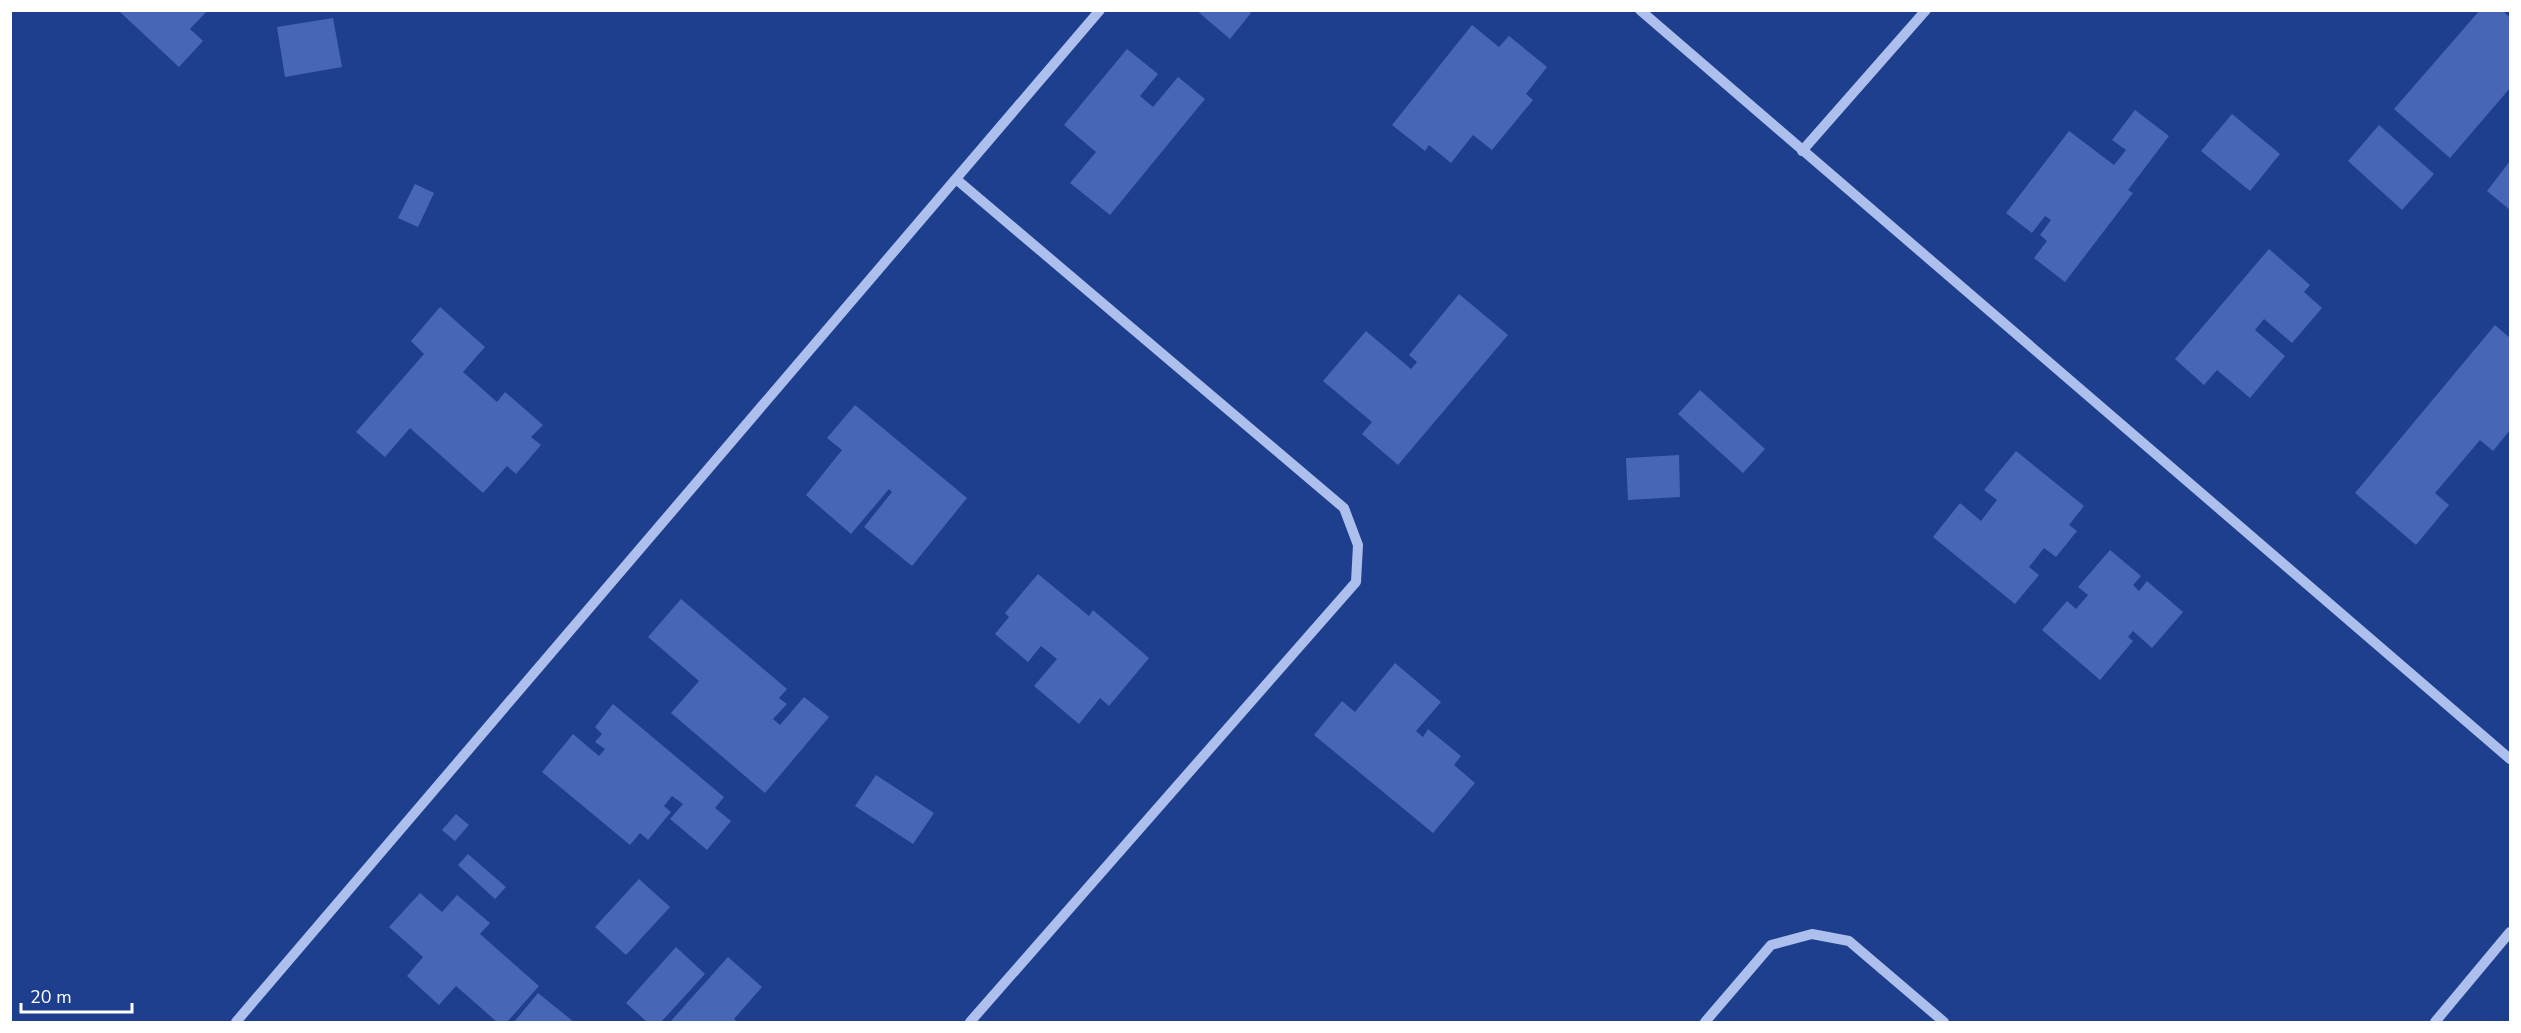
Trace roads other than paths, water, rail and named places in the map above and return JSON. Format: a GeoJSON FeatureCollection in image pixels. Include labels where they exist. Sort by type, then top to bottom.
{"type":"FeatureCollection","features":[{"type":"Feature","properties":{"kind":"street"},"geometry":{"type":"LineString","coordinates":[[236,1023],[1100,10]]}},
{"type":"Feature","properties":{"kind":"street"},"geometry":{"type":"LineString","coordinates":[[1640,10],[2511,759]]}},
{"type":"Feature","properties":{"kind":"street"},"geometry":{"type":"LineString","coordinates":[[1802,151],[1926,10]]}},
{"type":"Feature","properties":{"kind":"street"},"geometry":{"type":"LineString","coordinates":[[956,179],[1344,508],[1358,545],[1356,582],[970,1023]]}},
{"type":"Feature","properties":{"kind":"street"},"geometry":{"type":"LineString","coordinates":[[2435,1023],[2511,932]]}},
{"type":"Feature","properties":{"kind":"street"},"geometry":{"type":"LineString","coordinates":[[1705,1023],[1771,945],[1812,934],[1849,941],[1944,1023]]}}]}
